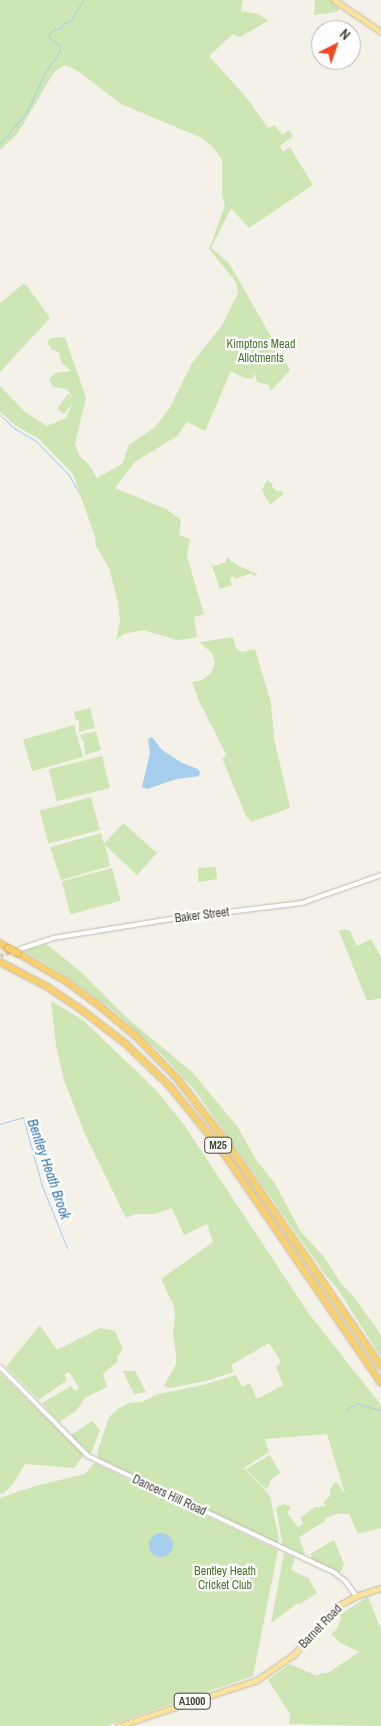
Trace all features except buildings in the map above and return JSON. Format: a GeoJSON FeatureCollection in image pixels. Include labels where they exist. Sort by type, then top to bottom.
{"type":"FeatureCollection","features":[{"type":"Feature","properties":{"kind":"highway","name":"M25"},"geometry":{"type":"LineString","coordinates":[[0,944],[19,951],[66,981],[100,1006],[142,1042],[178,1079],[228,1144],[381,1366]]}},
{"type":"Feature","properties":{"kind":"highway","name":"M25"},"geometry":{"type":"LineString","coordinates":[[0,962],[48,987],[93,1018],[140,1056],[176,1094],[224,1154],[381,1382]]}},
{"type":"Feature","properties":{"kind":"main road"},"geometry":{"type":"LineString","coordinates":[[334,0],[381,32]]}},
{"type":"Feature","properties":{"kind":"main road","name":"Barnet Road"},"geometry":{"type":"LineString","coordinates":[[118,1726],[254,1682],[266,1676],[293,1655],[336,1610],[356,1596],[381,1588]]}},
{"type":"Feature","properties":{"kind":"street","name":"Baker Street"},"geometry":{"type":"LineString","coordinates":[[19,951],[54,938],[202,915],[302,903],[381,875]]}},
{"type":"Feature","properties":{"kind":"street","name":"Dancers Hill Road"},"geometry":{"type":"LineString","coordinates":[[0,1367],[88,1456],[335,1573],[346,1582],[356,1596]]}},
{"type":"Feature","properties":{"kind":"green space","name":"Kimptons Mead Allotments"},"geometry":{"type":"Polygon","coordinates":[[[0,0],[243,0],[241,11],[258,14],[268,21],[240,37],[233,34],[209,56],[246,97],[268,128],[275,125],[282,135],[289,130],[293,136],[280,146],[283,152],[290,147],[313,185],[249,228],[231,208],[211,248],[229,263],[290,370],[271,391],[269,385],[257,382],[254,371],[253,379],[244,378],[231,371],[205,431],[187,422],[177,436],[135,462],[115,488],[166,509],[181,520],[179,535],[190,539],[187,556],[204,614],[194,617],[197,636],[194,638],[177,640],[143,630],[124,634],[116,640],[120,622],[118,602],[109,568],[96,546],[95,537],[73,474],[39,439],[15,425],[0,412],[0,386],[25,412],[47,426],[66,418],[73,403],[64,414],[57,409],[68,394],[73,398],[67,389],[53,387],[49,379],[55,373],[71,371],[61,362],[59,352],[52,350],[47,342],[51,338],[65,337],[86,398],[75,444],[79,455],[90,466],[97,478],[122,464],[129,445],[155,427],[169,409],[192,363],[223,324],[238,293],[236,282],[209,249],[225,206],[222,194],[222,160],[213,147],[202,138],[121,104],[78,71],[65,65],[54,72],[18,133],[0,150],[0,0]]]}},
{"type":"Feature","properties":{"kind":"green space"},"geometry":{"type":"Polygon","coordinates":[[[315,0],[331,0],[339,9],[336,12],[314,15],[315,0]]]}},
{"type":"Feature","properties":{"kind":"green space"},"geometry":{"type":"Polygon","coordinates":[[[23,284],[27,286],[50,318],[0,372],[0,303],[23,284]]]}},
{"type":"Feature","properties":{"kind":"green space"},"geometry":{"type":"Polygon","coordinates":[[[267,480],[273,484],[272,487],[278,492],[280,490],[284,493],[270,505],[262,490],[267,480]]]}},
{"type":"Feature","properties":{"kind":"green space"},"geometry":{"type":"Polygon","coordinates":[[[228,558],[235,564],[257,574],[254,576],[252,573],[235,579],[234,576],[230,578],[232,585],[220,589],[211,563],[214,566],[226,562],[228,558]]]}},
{"type":"Feature","properties":{"kind":"green space"},"geometry":{"type":"Polygon","coordinates":[[[233,637],[236,648],[242,652],[255,649],[271,703],[274,738],[290,808],[251,822],[246,816],[222,758],[226,756],[225,752],[198,699],[192,682],[202,680],[211,673],[215,664],[212,653],[200,643],[233,637]]]}},
{"type":"Feature","properties":{"kind":"green space"},"geometry":{"type":"Polygon","coordinates":[[[90,708],[95,728],[79,732],[79,720],[76,720],[74,712],[90,708]]]}},
{"type":"Feature","properties":{"kind":"green space"},"geometry":{"type":"Polygon","coordinates":[[[74,725],[83,757],[32,771],[23,740],[74,725]]]}},
{"type":"Feature","properties":{"kind":"green space"},"geometry":{"type":"Polygon","coordinates":[[[96,731],[101,750],[85,755],[84,743],[80,735],[96,731]]]}},
{"type":"Feature","properties":{"kind":"green space"},"geometry":{"type":"Polygon","coordinates":[[[102,756],[110,788],[57,801],[49,769],[102,756]]]}},
{"type":"Feature","properties":{"kind":"green space"},"geometry":{"type":"Polygon","coordinates":[[[91,797],[100,830],[49,844],[40,811],[91,797]]]}},
{"type":"Feature","properties":{"kind":"green space"},"geometry":{"type":"Polygon","coordinates":[[[123,823],[157,853],[137,875],[105,845],[110,866],[61,880],[50,847],[101,833],[104,844],[123,823]]]}},
{"type":"Feature","properties":{"kind":"green space"},"geometry":{"type":"Polygon","coordinates":[[[216,867],[217,879],[198,882],[198,868],[216,867]]]}},
{"type":"Feature","properties":{"kind":"green space"},"geometry":{"type":"Polygon","coordinates":[[[112,868],[121,901],[71,914],[62,881],[112,868]]]}},
{"type":"Feature","properties":{"kind":"green space"},"geometry":{"type":"Polygon","coordinates":[[[344,929],[350,931],[357,946],[371,939],[381,957],[381,998],[367,1001],[339,931],[344,929]]]}},
{"type":"Feature","properties":{"kind":"green space"},"geometry":{"type":"Polygon","coordinates":[[[46,944],[80,971],[127,1018],[193,1073],[237,1126],[256,1160],[274,1182],[301,1232],[324,1257],[340,1282],[354,1297],[377,1329],[381,1337],[381,1357],[337,1288],[327,1277],[194,1089],[161,1054],[113,1010],[68,977],[24,951],[46,944]]]}},
{"type":"Feature","properties":{"kind":"green space"},"geometry":{"type":"Polygon","coordinates":[[[51,1001],[83,1020],[156,1090],[185,1126],[309,1314],[381,1405],[381,1528],[358,1534],[349,1514],[336,1514],[326,1518],[325,1521],[299,1537],[305,1553],[303,1556],[283,1547],[276,1508],[283,1504],[291,1506],[287,1513],[298,1527],[303,1524],[301,1517],[315,1507],[326,1506],[323,1502],[330,1496],[330,1489],[336,1481],[345,1494],[327,1434],[265,1439],[269,1452],[244,1468],[270,1496],[279,1539],[277,1545],[99,1459],[97,1453],[109,1417],[119,1408],[129,1403],[142,1402],[158,1394],[203,1385],[236,1375],[242,1387],[250,1383],[257,1399],[283,1385],[276,1367],[281,1362],[269,1343],[231,1365],[234,1372],[206,1381],[170,1388],[164,1386],[176,1364],[173,1334],[175,1314],[173,1304],[161,1279],[213,1242],[207,1224],[184,1235],[172,1208],[154,1214],[136,1214],[126,1218],[84,1132],[64,1080],[56,1046],[51,1001]]]}},
{"type":"Feature","properties":{"kind":"green space"},"geometry":{"type":"Polygon","coordinates":[[[40,1325],[57,1350],[100,1328],[115,1331],[123,1349],[117,1357],[118,1361],[103,1374],[107,1387],[85,1398],[76,1411],[59,1422],[42,1403],[71,1386],[75,1391],[79,1388],[69,1372],[64,1375],[67,1380],[39,1400],[6,1367],[40,1325]]]}},
{"type":"Feature","properties":{"kind":"green space"},"geometry":{"type":"Polygon","coordinates":[[[123,1371],[135,1371],[146,1392],[134,1394],[123,1371]]]}},
{"type":"Feature","properties":{"kind":"green space"},"geometry":{"type":"Polygon","coordinates":[[[0,1373],[84,1455],[74,1468],[25,1464],[13,1484],[3,1494],[0,1493],[0,1373]]]}},
{"type":"Feature","properties":{"kind":"green space"},"geometry":{"type":"Polygon","coordinates":[[[92,1421],[100,1430],[91,1454],[71,1435],[92,1421]]]}},
{"type":"Feature","properties":{"kind":"green space"},"geometry":{"type":"Polygon","coordinates":[[[270,1455],[280,1473],[270,1480],[269,1486],[265,1489],[246,1469],[270,1455]]]}},
{"type":"Feature","properties":{"kind":"green space","name":"Bentley Heath Cricket Club"},"geometry":{"type":"Polygon","coordinates":[[[94,1463],[278,1550],[253,1676],[107,1726],[0,1726],[0,1498],[35,1486],[85,1474],[94,1463]]]}},
{"type":"Feature","properties":{"kind":"green space"},"geometry":{"type":"Polygon","coordinates":[[[334,1540],[344,1564],[341,1571],[338,1572],[307,1558],[310,1559],[312,1556],[310,1554],[334,1540]]]}},
{"type":"Feature","properties":{"kind":"green space"},"geometry":{"type":"Polygon","coordinates":[[[284,1553],[295,1558],[291,1570],[308,1578],[317,1593],[300,1604],[298,1603],[271,1623],[284,1553]]]}},
{"type":"Feature","properties":{"kind":"green space"},"geometry":{"type":"Polygon","coordinates":[[[368,1597],[381,1629],[381,1726],[289,1724],[290,1714],[268,1680],[290,1664],[317,1676],[322,1673],[328,1673],[359,1652],[339,1642],[331,1634],[337,1629],[341,1618],[339,1615],[368,1597]]]}},
{"type":"Feature","properties":{"kind":"water"},"geometry":{"type":"Polygon","coordinates":[[[152,737],[162,750],[182,763],[198,769],[200,772],[199,776],[177,779],[147,789],[142,787],[150,753],[148,739],[152,737]]]}},
{"type":"Feature","properties":{"kind":"water"},"geometry":{"type":"Polygon","coordinates":[[[161,1533],[170,1536],[173,1545],[170,1554],[161,1557],[152,1554],[149,1545],[152,1536],[161,1533]]]}},
{"type":"Feature","properties":{"kind":"waterway"},"geometry":{"type":"LineString","coordinates":[[0,143],[26,113],[45,73],[60,51],[59,45],[49,37],[49,33],[54,29],[61,28],[64,23],[71,20],[83,0]]}},
{"type":"Feature","properties":{"kind":"waterway"},"geometry":{"type":"LineString","coordinates":[[0,415],[14,428],[37,442],[69,475],[79,493]]}},
{"type":"Feature","properties":{"kind":"waterway","name":"Bentley Heath Brook"},"geometry":{"type":"LineString","coordinates":[[0,1124],[23,1117],[42,1186],[67,1248]]}},
{"type":"Feature","properties":{"kind":"waterway"},"geometry":{"type":"LineString","coordinates":[[347,1409],[357,1403],[381,1411]]}},
{"type":"Feature","properties":{"kind":"tunnel"},"geometry":{"type":"LineString","coordinates":[[0,956],[14,951]]}}]}
